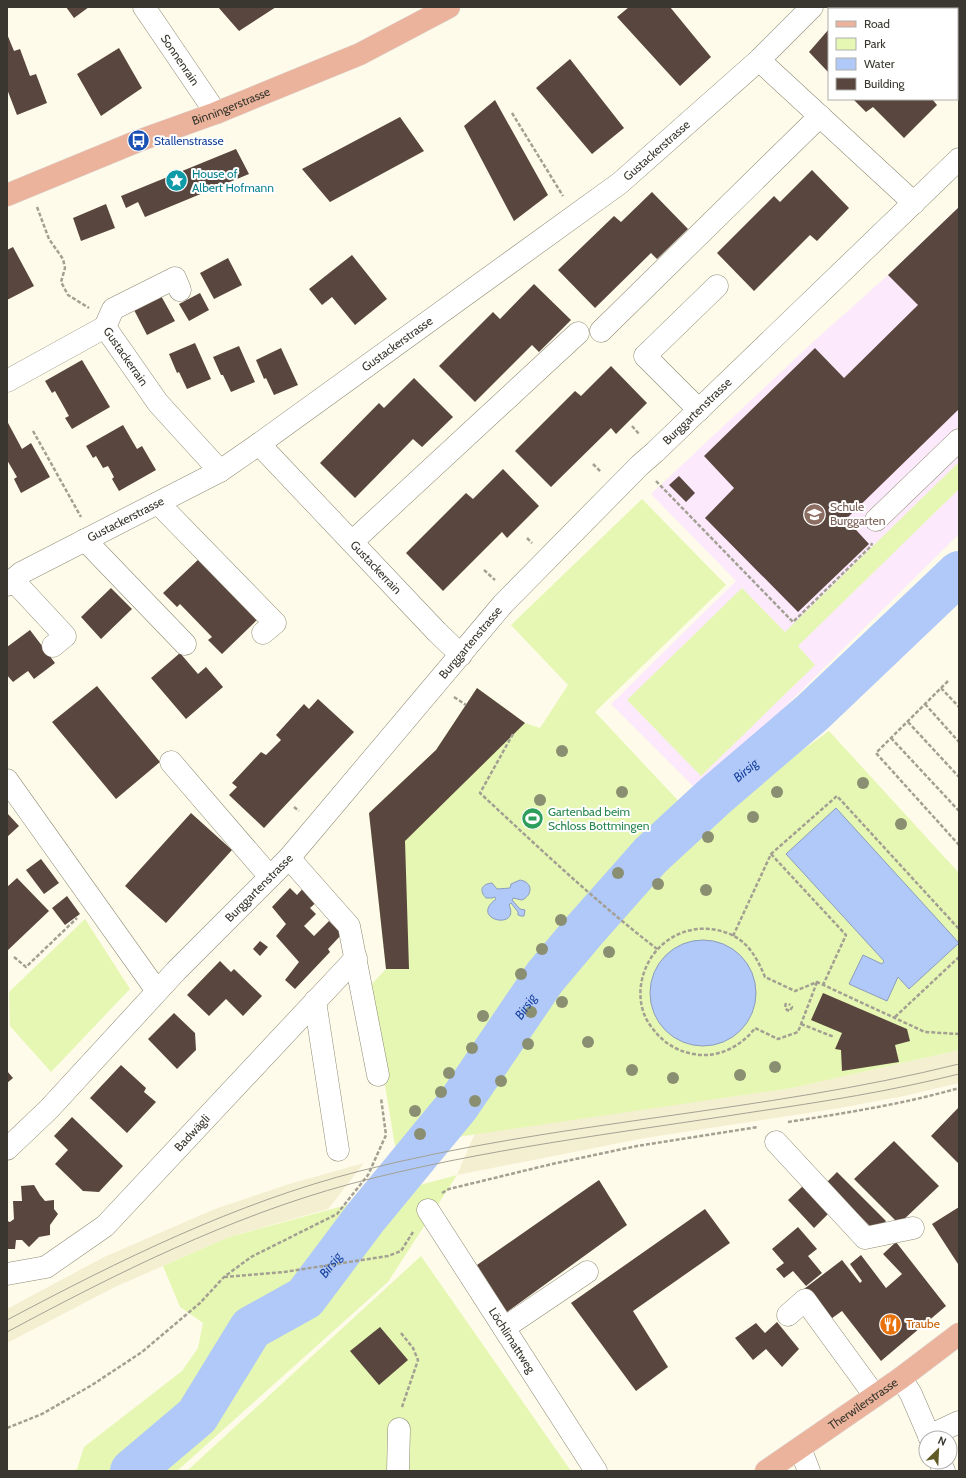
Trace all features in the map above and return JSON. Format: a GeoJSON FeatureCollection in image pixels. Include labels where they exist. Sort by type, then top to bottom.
{"type":"FeatureCollection","features":[{"type":"Feature","properties":{"kind":"main road","name":"Binningerstrasse"},"geometry":{"type":"LineString","coordinates":[[7,195],[138,141],[216,113],[360,54],[449,7]]}},
{"type":"Feature","properties":{"kind":"main road","name":"Therwilerstrasse"},"geometry":{"type":"LineString","coordinates":[[766,1471],[901,1378],[959,1334]]}},
{"type":"Feature","properties":{"kind":"street","name":"Sonnenrain"},"geometry":{"type":"LineString","coordinates":[[144,7],[216,113]]}},
{"type":"Feature","properties":{"kind":"street","name":"Gustackerstrasse"},"geometry":{"type":"LineString","coordinates":[[10,582],[21,572],[220,471],[259,444],[620,183],[759,60],[812,7]]}},
{"type":"Feature","properties":{"kind":"street"},"geometry":{"type":"LineString","coordinates":[[759,60],[914,203]]}},
{"type":"Feature","properties":{"kind":"street"},"geometry":{"type":"LineString","coordinates":[[601,331],[820,116]]}},
{"type":"Feature","properties":{"kind":"street","name":"Burggartenstrasse"},"geometry":{"type":"LineString","coordinates":[[7,1149],[49,1109],[176,971],[289,858],[503,604],[640,464],[655,452],[699,410],[959,159]]}},
{"type":"Feature","properties":{"kind":"street"},"geometry":{"type":"LineString","coordinates":[[105,327],[113,308],[174,278],[180,290]]}},
{"type":"Feature","properties":{"kind":"street"},"geometry":{"type":"LineString","coordinates":[[699,410],[645,356],[717,286]]}},
{"type":"Feature","properties":{"kind":"street","name":"Gustackerrain"},"geometry":{"type":"LineString","coordinates":[[7,381],[105,327],[158,403],[220,471]]}},
{"type":"Feature","properties":{"kind":"street"},"geometry":{"type":"LineString","coordinates":[[352,542],[578,333]]}},
{"type":"Feature","properties":{"kind":"street"},"geometry":{"type":"LineString","coordinates":[[876,520],[959,440]]}},
{"type":"Feature","properties":{"kind":"street","name":"Gustackerrain"},"geometry":{"type":"LineString","coordinates":[[259,444],[437,632],[461,655]]}},
{"type":"Feature","properties":{"kind":"street"},"geometry":{"type":"LineString","coordinates":[[158,502],[275,623],[262,633]]}},
{"type":"Feature","properties":{"kind":"street"},"geometry":{"type":"LineString","coordinates":[[88,538],[186,644]]}},
{"type":"Feature","properties":{"kind":"street"},"geometry":{"type":"LineString","coordinates":[[10,582],[65,636],[53,646]]}},
{"type":"Feature","properties":{"kind":"street"},"geometry":{"type":"LineString","coordinates":[[171,762],[270,877]]}},
{"type":"Feature","properties":{"kind":"street"},"geometry":{"type":"LineString","coordinates":[[7,780],[157,991]]}},
{"type":"Feature","properties":{"kind":"street"},"geometry":{"type":"LineString","coordinates":[[289,858],[349,926],[378,1075]]}},
{"type":"Feature","properties":{"kind":"street","name":"Badwägli"},"geometry":{"type":"LineString","coordinates":[[7,1274],[46,1267],[105,1226],[356,958]]}},
{"type":"Feature","properties":{"kind":"street"},"geometry":{"type":"LineString","coordinates":[[315,1001],[338,1150]]}},
{"type":"Feature","properties":{"kind":"street"},"geometry":{"type":"LineString","coordinates":[[774,1130],[865,1238],[913,1228]]}},
{"type":"Feature","properties":{"kind":"street","name":"Löchlimattweg"},"geometry":{"type":"LineString","coordinates":[[428,1210],[596,1471]]}},
{"type":"Feature","properties":{"kind":"street"},"geometry":{"type":"LineString","coordinates":[[504,1328],[587,1272]]}},
{"type":"Feature","properties":{"kind":"street"},"geometry":{"type":"LineString","coordinates":[[788,1315],[805,1300],[875,1396]]}},
{"type":"Feature","properties":{"kind":"street"},"geometry":{"type":"LineString","coordinates":[[901,1378],[911,1394],[926,1430]]}},
{"type":"Feature","properties":{"kind":"street"},"geometry":{"type":"LineString","coordinates":[[943,1430],[959,1422]]}},
{"type":"Feature","properties":{"kind":"street"},"geometry":{"type":"LineString","coordinates":[[398,1471],[399,1429]]}},
{"type":"Feature","properties":{"kind":"street"},"geometry":{"type":"LineString","coordinates":[[800,1448],[809,1471]]}},
{"type":"Feature","properties":{"kind":"path"},"geometry":{"type":"LineString","coordinates":[[512,113],[575,215]]}},
{"type":"Feature","properties":{"kind":"path"},"geometry":{"type":"LineString","coordinates":[[29,186],[49,239],[63,259],[65,268],[61,282],[68,295],[88,307],[105,327]]}},
{"type":"Feature","properties":{"kind":"path"},"geometry":{"type":"LineString","coordinates":[[33,431],[88,538]]}},
{"type":"Feature","properties":{"kind":"path"},"geometry":{"type":"LineString","coordinates":[[640,464],[793,622],[871,546],[876,520]]}},
{"type":"Feature","properties":{"kind":"path"},"geometry":{"type":"LineString","coordinates":[[948,681],[876,753],[959,845]]}},
{"type":"Feature","properties":{"kind":"path"},"geometry":{"type":"LineString","coordinates":[[941,688],[959,707]]}},
{"type":"Feature","properties":{"kind":"path"},"geometry":{"type":"LineString","coordinates":[[925,704],[959,742]]}},
{"type":"Feature","properties":{"kind":"path"},"geometry":{"type":"LineString","coordinates":[[908,722],[959,777]]}},
{"type":"Feature","properties":{"kind":"path"},"geometry":{"type":"LineString","coordinates":[[513,734],[480,794],[615,917],[657,949]]}},
{"type":"Feature","properties":{"kind":"path"},"geometry":{"type":"LineString","coordinates":[[891,738],[959,811]]}},
{"type":"Feature","properties":{"kind":"path"},"geometry":{"type":"LineString","coordinates":[[733,936],[771,854],[837,796],[959,929]]}},
{"type":"Feature","properties":{"kind":"path"},"geometry":{"type":"LineString","coordinates":[[771,854],[846,934],[823,985]]}},
{"type":"Feature","properties":{"kind":"path"},"geometry":{"type":"LineString","coordinates":[[14,956],[26,967],[93,902]]}},
{"type":"Feature","properties":{"kind":"path"},"geometry":{"type":"LineString","coordinates":[[817,982],[798,1032],[778,1038],[755,1028],[739,1044],[726,1051],[696,1055],[681,1051],[667,1044],[656,1034],[647,1021],[642,1006],[640,991],[642,976],[648,962],[657,949],[668,940],[682,933],[696,929],[712,930],[733,936],[751,951],[759,963],[764,977],[795,991],[817,982],[925,1032],[959,1034]]}},
{"type":"Feature","properties":{"kind":"path"},"geometry":{"type":"LineString","coordinates":[[895,1017],[959,957]]}},
{"type":"Feature","properties":{"kind":"path"},"geometry":{"type":"LineString","coordinates":[[801,1024],[834,1038]]}},
{"type":"Feature","properties":{"kind":"path"},"geometry":{"type":"LineString","coordinates":[[7,1428],[42,1414],[92,1385],[142,1352],[200,1303],[224,1277],[251,1257],[337,1214],[368,1175],[386,1135],[378,1075]]}},
{"type":"Feature","properties":{"kind":"path"},"geometry":{"type":"LineString","coordinates":[[224,1277],[284,1272],[388,1256],[401,1251],[428,1210],[441,1194],[449,1189],[464,1185],[637,1146],[774,1130],[938,1094],[959,1088]]}},
{"type":"Feature","properties":{"kind":"path"},"geometry":{"type":"LineString","coordinates":[[399,1429],[403,1402],[418,1360],[413,1348],[401,1333]]}},
{"type":"Feature","properties":{"kind":"shaded area","name":"Schule Burggarten"},"geometry":{"type":"Polygon","coordinates":[[[959,207],[959,534],[699,792],[611,704],[736,581],[651,494],[813,342],[888,275],[959,207]]]}},
{"type":"Feature","properties":{"kind":"shaded area"},"geometry":{"type":"Polygon","coordinates":[[[959,1050],[959,1083],[904,1096],[834,1109],[645,1138],[457,1175],[475,1133],[792,1088],[959,1050]]]}},
{"type":"Feature","properties":{"kind":"shaded area"},"geometry":{"type":"Polygon","coordinates":[[[364,1163],[328,1209],[229,1237],[115,1287],[7,1343],[7,1309],[104,1257],[215,1209],[286,1185],[364,1163]]]}},
{"type":"Feature","properties":{"kind":"green space"},"geometry":{"type":"Polygon","coordinates":[[[959,462],[959,489],[798,646],[815,665],[701,776],[627,700],[742,588],[785,632],[959,462]]]}},
{"type":"Feature","properties":{"kind":"green space","name":"Gartenbad beim Schloss Bottmingen"},"geometry":{"type":"Polygon","coordinates":[[[642,499],[726,585],[595,712],[700,824],[829,731],[959,873],[959,1050],[792,1088],[395,1146],[369,987],[386,969],[369,813],[436,750],[477,688],[525,723],[540,728],[568,685],[511,625],[642,499]]]}},
{"type":"Feature","properties":{"kind":"green space"},"geometry":{"type":"Polygon","coordinates":[[[85,919],[130,989],[51,1072],[10,1026],[9,992],[85,919]]]}},
{"type":"Feature","properties":{"kind":"green space"},"geometry":{"type":"Polygon","coordinates":[[[457,1175],[388,1282],[177,1471],[72,1471],[77,1469],[84,1447],[182,1371],[198,1348],[203,1323],[180,1307],[163,1266],[229,1237],[457,1175]]]}},
{"type":"Feature","properties":{"kind":"green space"},"geometry":{"type":"Polygon","coordinates":[[[421,1256],[571,1471],[187,1471],[421,1256]]]}},
{"type":"Feature","properties":{"kind":"water"},"geometry":{"type":"Polygon","coordinates":[[[836,808],[959,943],[909,989],[898,977],[887,1001],[849,984],[863,955],[882,964],[884,961],[786,854],[836,808]]]}},
{"type":"Feature","properties":{"kind":"water"},"geometry":{"type":"Polygon","coordinates":[[[520,880],[527,883],[530,892],[526,898],[522,900],[513,898],[512,900],[520,909],[525,910],[524,916],[518,915],[518,912],[511,903],[509,905],[511,913],[508,918],[496,920],[491,917],[488,912],[489,906],[496,899],[495,897],[486,898],[482,893],[483,886],[492,883],[497,889],[510,888],[511,884],[520,880]]]}},
{"type":"Feature","properties":{"kind":"water"},"geometry":{"type":"Polygon","coordinates":[[[703,940],[723,944],[740,956],[752,973],[756,993],[752,1013],[740,1030],[723,1042],[703,1046],[683,1042],[666,1030],[654,1013],[650,993],[654,973],[666,956],[683,944],[703,940]]]}},
{"type":"Feature","properties":{"kind":"building"},"geometry":{"type":"Polygon","coordinates":[[[66,7],[89,7],[74,18],[66,7]]]}},
{"type":"Feature","properties":{"kind":"building"},"geometry":{"type":"Polygon","coordinates":[[[218,7],[276,7],[239,31],[218,7]]]}},
{"type":"Feature","properties":{"kind":"building"},"geometry":{"type":"Polygon","coordinates":[[[629,7],[670,7],[711,57],[680,86],[617,17],[629,7]]]}},
{"type":"Feature","properties":{"kind":"building"},"geometry":{"type":"Polygon","coordinates":[[[906,7],[924,7],[923,8],[906,7]]]}},
{"type":"Feature","properties":{"kind":"building"},"geometry":{"type":"Polygon","coordinates":[[[828,30],[828,72],[809,52],[828,30]]]}},
{"type":"Feature","properties":{"kind":"building"},"geometry":{"type":"Polygon","coordinates":[[[7,34],[14,51],[20,49],[30,76],[36,74],[47,103],[17,115],[7,89],[7,34]]]}},
{"type":"Feature","properties":{"kind":"building"},"geometry":{"type":"Polygon","coordinates":[[[119,48],[142,88],[101,116],[77,74],[119,48]]]}},
{"type":"Feature","properties":{"kind":"building"},"geometry":{"type":"Polygon","coordinates":[[[570,59],[624,128],[592,154],[536,88],[570,59]]]}},
{"type":"Feature","properties":{"kind":"building"},"geometry":{"type":"Polygon","coordinates":[[[495,100],[548,195],[514,221],[464,126],[495,100]]]}},
{"type":"Feature","properties":{"kind":"building"},"geometry":{"type":"Polygon","coordinates":[[[854,100],[933,100],[937,105],[904,138],[873,107],[866,112],[854,100]]]}},
{"type":"Feature","properties":{"kind":"building"},"geometry":{"type":"Polygon","coordinates":[[[400,117],[424,151],[330,202],[302,169],[400,117]]]}},
{"type":"Feature","properties":{"kind":"building"},"geometry":{"type":"Polygon","coordinates":[[[236,149],[249,174],[145,217],[138,202],[126,208],[121,196],[236,149]]]}},
{"type":"Feature","properties":{"kind":"building"},"geometry":{"type":"Polygon","coordinates":[[[812,170],[849,208],[817,241],[810,235],[754,291],[717,253],[774,196],[780,202],[812,170]]]}},
{"type":"Feature","properties":{"kind":"building"},"geometry":{"type":"Polygon","coordinates":[[[652,192],[688,229],[657,259],[651,253],[595,308],[558,270],[614,216],[621,222],[652,192]]]}},
{"type":"Feature","properties":{"kind":"building"},"geometry":{"type":"Polygon","coordinates":[[[106,204],[115,228],[81,241],[73,218],[106,204]]]}},
{"type":"Feature","properties":{"kind":"building"},"geometry":{"type":"Polygon","coordinates":[[[959,207],[959,409],[846,519],[869,544],[798,612],[705,518],[734,488],[704,456],[815,348],[844,378],[918,305],[888,275],[959,207]]]}},
{"type":"Feature","properties":{"kind":"building"},"geometry":{"type":"Polygon","coordinates":[[[13,247],[34,286],[7,300],[7,250],[13,247]]]}},
{"type":"Feature","properties":{"kind":"building"},"geometry":{"type":"Polygon","coordinates":[[[352,255],[387,299],[355,325],[332,297],[322,305],[309,289],[352,255]]]}},
{"type":"Feature","properties":{"kind":"building"},"geometry":{"type":"Polygon","coordinates":[[[228,258],[242,285],[214,299],[200,273],[228,258]]]}},
{"type":"Feature","properties":{"kind":"building"},"geometry":{"type":"Polygon","coordinates":[[[534,284],[571,320],[539,352],[532,345],[475,402],[439,366],[493,312],[500,319],[534,284]]]}},
{"type":"Feature","properties":{"kind":"building"},"geometry":{"type":"Polygon","coordinates":[[[200,293],[209,310],[189,321],[179,304],[200,293]]]}},
{"type":"Feature","properties":{"kind":"building"},"geometry":{"type":"Polygon","coordinates":[[[160,294],[175,321],[147,335],[133,308],[160,294]]]}},
{"type":"Feature","properties":{"kind":"building"},"geometry":{"type":"Polygon","coordinates":[[[195,343],[211,379],[187,389],[179,372],[177,373],[169,354],[195,343]]]}},
{"type":"Feature","properties":{"kind":"building"},"geometry":{"type":"Polygon","coordinates":[[[239,346],[255,382],[231,392],[213,357],[239,346]]]}},
{"type":"Feature","properties":{"kind":"building"},"geometry":{"type":"Polygon","coordinates":[[[281,348],[298,385],[274,395],[266,378],[264,379],[256,360],[281,348]]]}},
{"type":"Feature","properties":{"kind":"building"},"geometry":{"type":"Polygon","coordinates":[[[82,360],[110,407],[72,429],[65,418],[69,416],[55,391],[52,393],[45,381],[82,360]]]}},
{"type":"Feature","properties":{"kind":"building"},"geometry":{"type":"Polygon","coordinates":[[[611,366],[647,403],[616,434],[611,428],[551,487],[515,451],[575,391],[581,396],[611,366]]]}},
{"type":"Feature","properties":{"kind":"building"},"geometry":{"type":"Polygon","coordinates":[[[414,378],[453,417],[422,447],[413,439],[355,498],[320,463],[379,403],[384,408],[414,378]]]}},
{"type":"Feature","properties":{"kind":"building"},"geometry":{"type":"Polygon","coordinates":[[[7,421],[22,449],[31,443],[50,477],[21,493],[14,479],[17,477],[7,460],[7,421]]]}},
{"type":"Feature","properties":{"kind":"building"},"geometry":{"type":"Polygon","coordinates":[[[123,425],[137,449],[142,446],[156,470],[119,491],[112,479],[114,477],[108,466],[103,468],[96,456],[93,458],[86,446],[123,425]]]}},
{"type":"Feature","properties":{"kind":"building"},"geometry":{"type":"Polygon","coordinates":[[[503,469],[539,506],[507,538],[502,532],[443,591],[406,553],[466,493],[473,499],[503,469]]]}},
{"type":"Feature","properties":{"kind":"building"},"geometry":{"type":"Polygon","coordinates":[[[679,476],[695,493],[686,502],[669,485],[679,476]]]}},
{"type":"Feature","properties":{"kind":"building"},"geometry":{"type":"Polygon","coordinates":[[[201,557],[260,617],[222,654],[208,640],[212,637],[180,604],[177,607],[163,593],[201,557]]]}},
{"type":"Feature","properties":{"kind":"building"},"geometry":{"type":"Polygon","coordinates":[[[111,588],[132,609],[101,639],[81,617],[111,588]]]}},
{"type":"Feature","properties":{"kind":"building"},"geometry":{"type":"Polygon","coordinates":[[[30,630],[55,663],[34,679],[28,671],[13,682],[7,675],[7,647],[30,630]]]}},
{"type":"Feature","properties":{"kind":"building"},"geometry":{"type":"Polygon","coordinates":[[[180,653],[198,674],[206,667],[223,687],[186,719],[151,678],[180,653]]]}},
{"type":"Feature","properties":{"kind":"building"},"geometry":{"type":"Polygon","coordinates":[[[97,686],[160,762],[116,799],[52,722],[97,686]]]}},
{"type":"Feature","properties":{"kind":"building"},"geometry":{"type":"Polygon","coordinates":[[[477,688],[525,723],[405,841],[409,969],[386,969],[369,813],[436,750],[477,688]]]}},
{"type":"Feature","properties":{"kind":"building"},"geometry":{"type":"Polygon","coordinates":[[[318,699],[354,732],[264,828],[229,795],[237,787],[232,783],[261,752],[266,755],[281,740],[276,735],[304,704],[309,709],[318,699]]]}},
{"type":"Feature","properties":{"kind":"building"},"geometry":{"type":"Polygon","coordinates":[[[7,813],[19,826],[7,837],[7,813]]]}},
{"type":"Feature","properties":{"kind":"building"},"geometry":{"type":"Polygon","coordinates":[[[191,813],[232,850],[166,923],[125,886],[191,813]]]}},
{"type":"Feature","properties":{"kind":"building"},"geometry":{"type":"Polygon","coordinates":[[[41,859],[59,883],[44,894],[26,870],[41,859]]]}},
{"type":"Feature","properties":{"kind":"building"},"geometry":{"type":"Polygon","coordinates":[[[17,878],[49,911],[7,951],[7,887],[17,878]]]}},
{"type":"Feature","properties":{"kind":"building"},"geometry":{"type":"Polygon","coordinates":[[[307,884],[321,898],[310,908],[316,914],[304,926],[314,936],[329,921],[342,934],[328,949],[330,952],[295,989],[285,980],[299,962],[276,936],[286,924],[272,907],[290,888],[297,895],[307,884]]]}},
{"type":"Feature","properties":{"kind":"building"},"geometry":{"type":"Polygon","coordinates":[[[67,896],[80,914],[65,925],[52,908],[67,896]]]}},
{"type":"Feature","properties":{"kind":"building"},"geometry":{"type":"Polygon","coordinates":[[[260,941],[268,947],[260,956],[253,949],[260,941]]]}},
{"type":"Feature","properties":{"kind":"building"},"geometry":{"type":"Polygon","coordinates":[[[220,961],[231,972],[234,969],[262,996],[243,1016],[226,999],[209,1016],[187,995],[220,961]]]}},
{"type":"Feature","properties":{"kind":"building"},"geometry":{"type":"Polygon","coordinates":[[[823,993],[907,1029],[910,1041],[895,1045],[899,1062],[842,1071],[841,1050],[835,1049],[842,1033],[811,1020],[823,993]]]}},
{"type":"Feature","properties":{"kind":"building"},"geometry":{"type":"Polygon","coordinates":[[[174,1013],[195,1033],[196,1050],[177,1069],[148,1039],[174,1013]]]}},
{"type":"Feature","properties":{"kind":"building"},"geometry":{"type":"Polygon","coordinates":[[[121,1065],[146,1088],[144,1092],[156,1102],[127,1133],[90,1098],[121,1065]]]}},
{"type":"Feature","properties":{"kind":"building"},"geometry":{"type":"Polygon","coordinates":[[[7,1071],[13,1078],[7,1083],[7,1071]]]}},
{"type":"Feature","properties":{"kind":"building"},"geometry":{"type":"Polygon","coordinates":[[[959,1107],[959,1164],[931,1136],[959,1107]]]}},
{"type":"Feature","properties":{"kind":"building"},"geometry":{"type":"Polygon","coordinates":[[[72,1117],[123,1166],[99,1192],[83,1191],[55,1164],[68,1150],[54,1136],[72,1117]]]}},
{"type":"Feature","properties":{"kind":"building"},"geometry":{"type":"Polygon","coordinates":[[[894,1141],[939,1186],[899,1224],[854,1179],[894,1141]]]}},
{"type":"Feature","properties":{"kind":"building"},"geometry":{"type":"Polygon","coordinates":[[[837,1172],[886,1221],[876,1232],[826,1183],[837,1172]]]}},
{"type":"Feature","properties":{"kind":"building"},"geometry":{"type":"Polygon","coordinates":[[[599,1180],[627,1225],[507,1312],[477,1265],[599,1180]]]}},
{"type":"Feature","properties":{"kind":"building"},"geometry":{"type":"Polygon","coordinates":[[[34,1185],[45,1201],[54,1200],[54,1209],[58,1214],[50,1225],[50,1235],[39,1237],[29,1247],[22,1240],[16,1240],[15,1249],[7,1249],[7,1221],[10,1222],[14,1219],[13,1201],[22,1201],[21,1186],[34,1185]]]}},
{"type":"Feature","properties":{"kind":"building"},"geometry":{"type":"Polygon","coordinates":[[[803,1186],[829,1213],[814,1228],[788,1200],[803,1186]]]}},
{"type":"Feature","properties":{"kind":"building"},"geometry":{"type":"Polygon","coordinates":[[[959,1207],[959,1263],[958,1264],[932,1224],[959,1207]]]}},
{"type":"Feature","properties":{"kind":"building"},"geometry":{"type":"Polygon","coordinates":[[[705,1209],[730,1243],[633,1311],[668,1367],[636,1391],[571,1303],[705,1209]]]}},
{"type":"Feature","properties":{"kind":"building"},"geometry":{"type":"Polygon","coordinates":[[[798,1227],[817,1249],[808,1256],[822,1273],[806,1286],[793,1271],[784,1278],[776,1269],[784,1263],[772,1249],[798,1227]]]}},
{"type":"Feature","properties":{"kind":"building"},"geometry":{"type":"Polygon","coordinates":[[[896,1242],[946,1306],[881,1361],[842,1311],[828,1321],[804,1289],[842,1260],[860,1283],[862,1281],[850,1264],[861,1255],[886,1288],[902,1274],[883,1254],[896,1242]]]}},
{"type":"Feature","properties":{"kind":"building"},"geometry":{"type":"Polygon","coordinates":[[[777,1322],[799,1349],[782,1367],[766,1349],[753,1360],[735,1338],[756,1323],[765,1333],[777,1322]]]}},
{"type":"Feature","properties":{"kind":"building"},"geometry":{"type":"Polygon","coordinates":[[[380,1327],[408,1360],[379,1385],[350,1351],[380,1327]]]}},
{"type":"Feature","properties":{"kind":"waterway","name":"Birsig"},"geometry":{"type":"LineString","coordinates":[[132,1471],[197,1416],[251,1328],[305,1298],[365,1218],[458,1105],[545,977],[651,855],[716,795],[813,712],[959,573]]}},
{"type":"Feature","properties":{"kind":"tram line"},"geometry":{"type":"LineString","coordinates":[[7,1320],[135,1255],[223,1216],[268,1199],[360,1171],[434,1154],[509,1140],[810,1094],[885,1081],[959,1064]]}},
{"type":"Feature","properties":{"kind":"tram line"},"geometry":{"type":"LineString","coordinates":[[7,1332],[174,1248],[261,1213],[305,1197],[350,1184],[500,1151],[831,1100],[908,1086],[959,1074]]}},
{"type":"Feature","properties":{"kind":"place","name":"Stallenstrasse"},"geometry":{"type":"Point","coordinates":[138,141]}},
{"type":"Feature","properties":{"kind":"place","name":"House of Albert Hofmann"},"geometry":{"type":"Point","coordinates":[177,181]}},
{"type":"Feature","properties":{"kind":"place","name":"Schule Burggarten"},"geometry":{"type":"Point","coordinates":[815,514]}},
{"type":"Feature","properties":{"kind":"place","name":"Gartenbad beim Schloss Bottmingen"},"geometry":{"type":"Point","coordinates":[533,819]}},
{"type":"Feature","properties":{"kind":"place","name":"Traube"},"geometry":{"type":"Point","coordinates":[890,1324]}}]}
